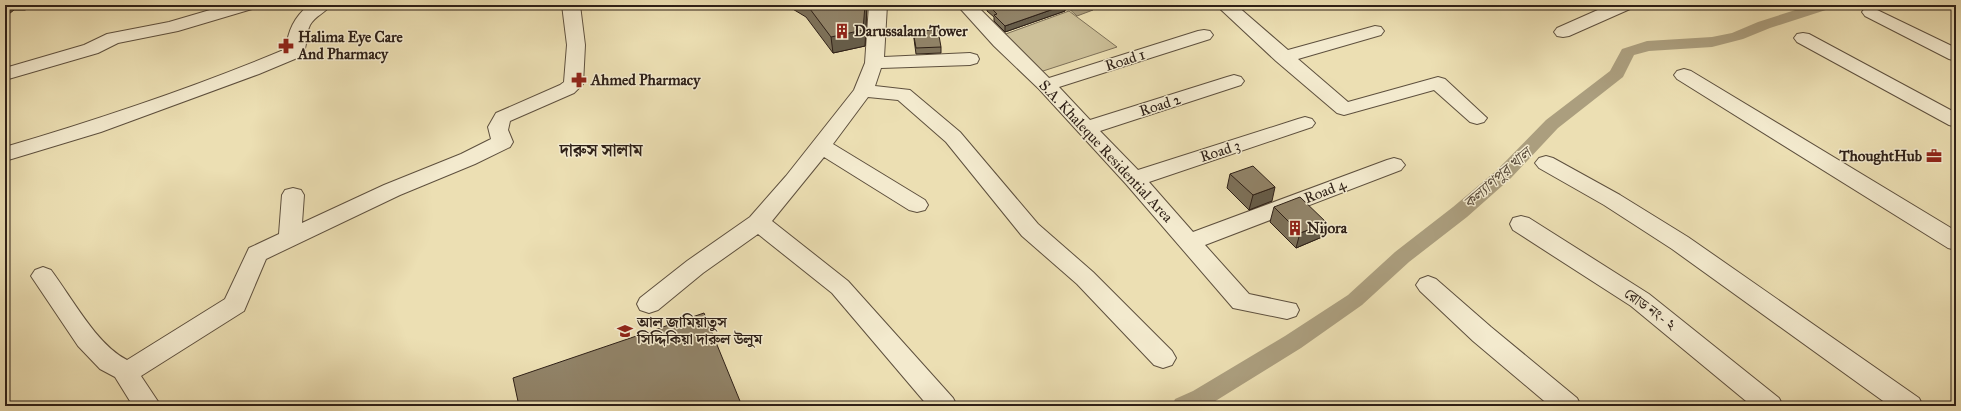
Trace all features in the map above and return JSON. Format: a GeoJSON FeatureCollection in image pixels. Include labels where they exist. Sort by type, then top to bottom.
{"type":"FeatureCollection","features":[{"type":"Feature","properties":{"kind":"street"},"geometry":{"type":"LineString","coordinates":[[5,74],[71,55],[113,38],[172,27],[246,5]]}},
{"type":"Feature","properties":{"kind":"street"},"geometry":{"type":"LineString","coordinates":[[5,154],[94,127],[295,52],[297,44],[296,37],[302,23],[319,5]]}},
{"type":"Feature","properties":{"kind":"street"},"geometry":{"type":"LineString","coordinates":[[128,372],[235,305],[257,254],[392,190],[468,159],[503,142],[497,132],[498,125],[503,117],[567,89],[573,84],[576,45],[571,5]]}},
{"type":"Feature","properties":{"kind":"street"},"geometry":{"type":"LineString","coordinates":[[649,304],[695,267],[758,222],[794,181],[820,145],[863,91],[874,63],[878,5]]}},
{"type":"Feature","properties":{"kind":"street","name":"S.A. Khaleque Residential Area"},"geometry":{"type":"LineString","coordinates":[[966,5],[1087,128],[1242,302],[1287,310]]}},
{"type":"Feature","properties":{"kind":"street"},"geometry":{"type":"LineString","coordinates":[[1564,32],[1624,5]]}},
{"type":"Feature","properties":{"kind":"street"},"geometry":{"type":"LineString","coordinates":[[1232,6],[1283,57],[1344,109],[1438,83],[1477,118]]}},
{"type":"Feature","properties":{"kind":"street"},"geometry":{"type":"LineString","coordinates":[[1871,12],[1956,55]]}},
{"type":"Feature","properties":{"kind":"street"},"geometry":{"type":"LineString","coordinates":[[1283,57],[1375,31]]}},
{"type":"Feature","properties":{"kind":"street","name":"Road 1"},"geometry":{"type":"LineString","coordinates":[[1046,85],[1204,35]]}},
{"type":"Feature","properties":{"kind":"street"},"geometry":{"type":"LineString","coordinates":[[1803,38],[1956,121]]}},
{"type":"Feature","properties":{"kind":"street"},"geometry":{"type":"LineString","coordinates":[[874,63],[970,59]]}},
{"type":"Feature","properties":{"kind":"street"},"geometry":{"type":"LineString","coordinates":[[1684,75],[1956,242]]}},
{"type":"Feature","properties":{"kind":"street","name":"Road 2"},"geometry":{"type":"LineString","coordinates":[[1087,128],[1234,81]]}},
{"type":"Feature","properties":{"kind":"street"},"geometry":{"type":"LineString","coordinates":[[863,91],[904,94],[953,137],[1030,230],[1085,278],[1163,358]]}},
{"type":"Feature","properties":{"kind":"street","name":"Road 3"},"geometry":{"type":"LineString","coordinates":[[1134,179],[1306,123]]}},
{"type":"Feature","properties":{"kind":"street"},"geometry":{"type":"LineString","coordinates":[[820,145],[917,205]]}},
{"type":"Feature","properties":{"kind":"street"},"geometry":{"type":"LineString","coordinates":[[1546,162],[1612,200],[1680,243],[1910,406]]}},
{"type":"Feature","properties":{"kind":"street","name":"Road 4"},"geometry":{"type":"LineString","coordinates":[[1190,242],[1394,165]]}},
{"type":"Feature","properties":{"kind":"street"},"geometry":{"type":"LineString","coordinates":[[290,239],[293,195]]}},
{"type":"Feature","properties":{"kind":"street"},"geometry":{"type":"LineString","coordinates":[[758,222],[840,287],[944,406]]}},
{"type":"Feature","properties":{"kind":"street","name":"রোড নং- ২"},"geometry":{"type":"LineString","coordinates":[[1521,224],[1640,300],[1669,322],[1770,406]]}},
{"type":"Feature","properties":{"kind":"street"},"geometry":{"type":"LineString","coordinates":[[43,276],[87,339],[109,362],[128,372]]}},
{"type":"Feature","properties":{"kind":"street"},"geometry":{"type":"LineString","coordinates":[[1428,285],[1482,334],[1568,406]]}},
{"type":"Feature","properties":{"kind":"street"},"geometry":{"type":"LineString","coordinates":[[128,372],[128,378],[142,404]]}},
{"type":"Feature","properties":{"kind":"shaded area"},"geometry":{"type":"Polygon","coordinates":[[[1065,5],[1086,5],[1093,10],[1077,16],[1065,5]]]}},
{"type":"Feature","properties":{"kind":"shaded area"},"geometry":{"type":"Polygon","coordinates":[[[1069,11],[1117,47],[1040,72],[1003,35],[1069,11]]]}},
{"type":"Feature","properties":{"kind":"building"},"geometry":{"type":"Polygon","coordinates":[[[807,5],[865,5],[863,30],[831,37],[807,5]]]}},
{"type":"Feature","properties":{"kind":"building"},"geometry":{"type":"Polygon","coordinates":[[[988,5],[1065,5],[1005,26],[994,15],[997,14],[988,5]]]}},
{"type":"Feature","properties":{"kind":"building"},"geometry":{"type":"Polygon","coordinates":[[[938,30],[941,47],[916,48],[913,31],[938,30]]]}},
{"type":"Feature","properties":{"kind":"building"},"geometry":{"type":"Polygon","coordinates":[[[1253,166],[1275,187],[1253,195],[1230,174],[1253,166]]]}},
{"type":"Feature","properties":{"kind":"building"},"geometry":{"type":"Polygon","coordinates":[[[1300,197],[1327,223],[1300,233],[1274,207],[1300,197]]]}},
{"type":"Feature","properties":{"kind":"building"},"geometry":{"type":"Polygon","coordinates":[[[704,313],[742,406],[519,406],[513,378],[704,313]]]}},
{"type":"Feature","properties":{"kind":"waterway","name":"কল্যাণপুর খাল"},"geometry":{"type":"LineString","coordinates":[[1183,406],[1201,398],[1293,342],[1355,300],[1402,257],[1460,212],[1504,174],[1552,124],[1572,107],[1617,74],[1628,52],[1647,46],[1712,42],[1737,36],[1764,25],[1827,5]]}},
{"type":"Feature","properties":{"kind":"place","name":"Darussalam Tower"},"geometry":{"type":"Point","coordinates":[842,31]}},
{"type":"Feature","properties":{"kind":"place","name":"Halima Eye Care And Pharmacy"},"geometry":{"type":"Point","coordinates":[286,46]}},
{"type":"Feature","properties":{"kind":"place","name":"Ahmed Pharmacy"},"geometry":{"type":"Point","coordinates":[579,80]}},
{"type":"Feature","properties":{"kind":"place","name":"ThoughtHub"},"geometry":{"type":"Point","coordinates":[1934,156]}},
{"type":"Feature","properties":{"kind":"place","name":"Nijora"},"geometry":{"type":"Point","coordinates":[1295,228]}},
{"type":"Feature","properties":{"kind":"place","name":"আল জামিয়াতুস সিদ্দিকিয়া দারুল উলুম"},"geometry":{"type":"Point","coordinates":[625,331]}},
{"type":"Feature","properties":{"kind":"district","name":"দারুস সালাম"},"geometry":{"type":"Point","coordinates":[601,150]}}]}
